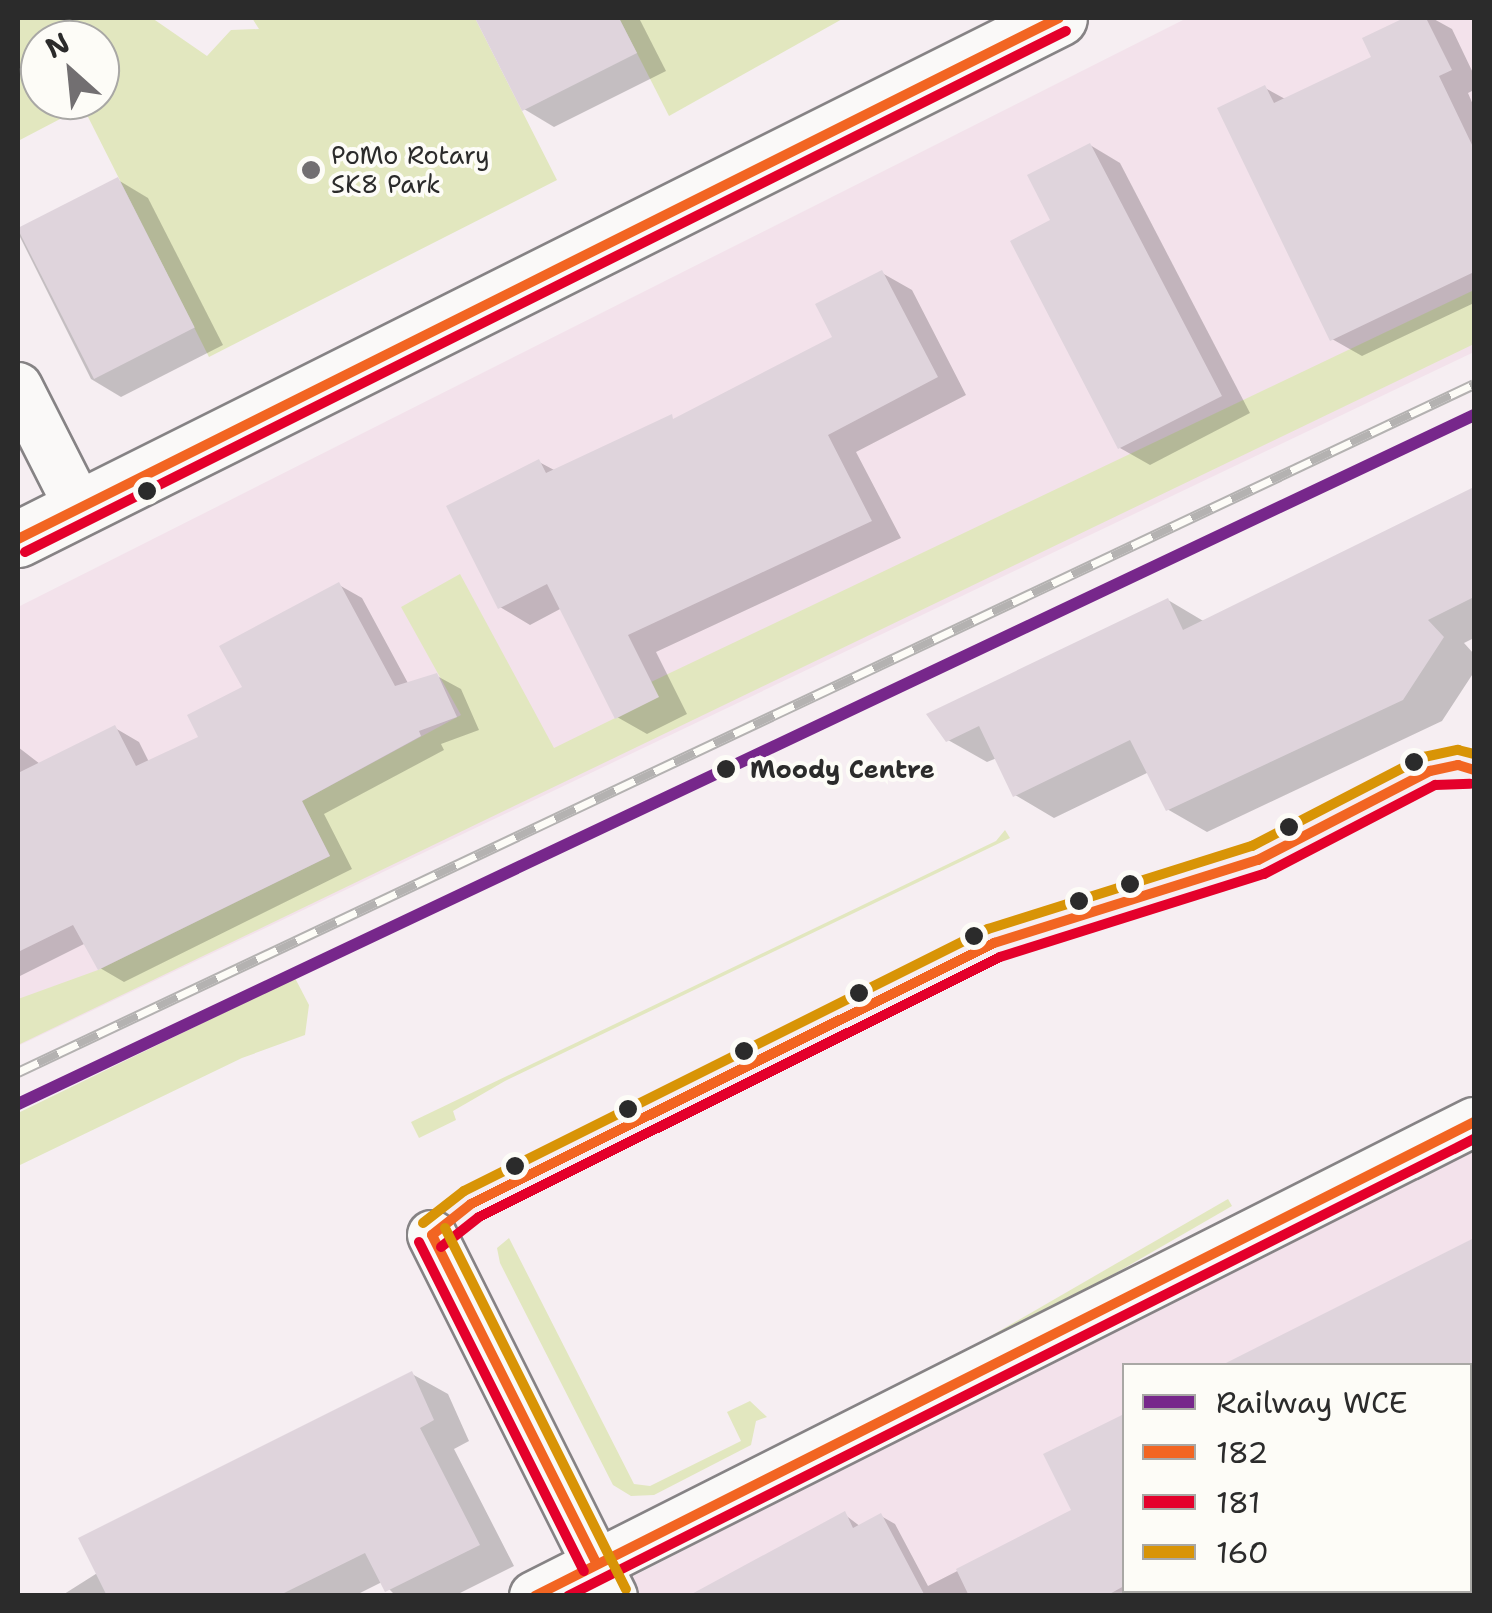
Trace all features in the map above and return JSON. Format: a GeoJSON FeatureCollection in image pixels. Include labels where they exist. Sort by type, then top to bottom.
{"type":"FeatureCollection","features":[{"type":"Feature","properties":{"kind":"main road"},"geometry":{"type":"LineString","coordinates":[[18,539],[1059,18]]}},
{"type":"Feature","properties":{"kind":"street"},"geometry":{"type":"LineString","coordinates":[[18,387],[79,508]]}},
{"type":"Feature","properties":{"kind":"street"},"geometry":{"type":"LineString","coordinates":[[534,1596],[605,1580],[1474,1122]]}},
{"type":"Feature","properties":{"kind":"street"},"geometry":{"type":"LineString","coordinates":[[432,1236],[605,1580]]}},
{"type":"Feature","properties":{"kind":"shaded area"},"geometry":{"type":"Polygon","coordinates":[[[1187,18],[1474,18],[1474,352],[18,1046],[18,607],[1187,18]]]}},
{"type":"Feature","properties":{"kind":"shaded area"},"geometry":{"type":"Polygon","coordinates":[[[1474,1143],[1472,1492],[1472,1363],[1122,1363],[1122,1592],[595,1596],[1474,1143]]]}},
{"type":"Feature","properties":{"kind":"green space"},"geometry":{"type":"Polygon","coordinates":[[[18,18],[152,18],[207,56],[231,30],[259,29],[252,18],[475,18],[557,180],[209,357],[90,120],[120,120],[120,20],[20,20],[20,120],[58,120],[18,141],[18,18]]]}},
{"type":"Feature","properties":{"kind":"green space"},"geometry":{"type":"Polygon","coordinates":[[[619,18],[844,18],[669,116],[619,18]]]}},
{"type":"Feature","properties":{"kind":"green space"},"geometry":{"type":"Polygon","coordinates":[[[1474,290],[1474,344],[18,1045],[18,999],[98,970],[330,856],[302,801],[461,715],[401,607],[460,574],[554,748],[658,697],[651,682],[1474,290]]]}},
{"type":"Feature","properties":{"kind":"green space"},"geometry":{"type":"Polygon","coordinates":[[[1005,830],[1010,838],[505,1081],[453,1111],[456,1120],[419,1138],[411,1122],[996,841],[1005,830]]]}},
{"type":"Feature","properties":{"kind":"green space"},"geometry":{"type":"Polygon","coordinates":[[[295,978],[309,1005],[305,1035],[242,1058],[18,1166],[18,1113],[295,978]]]}},
{"type":"Feature","properties":{"kind":"green space"},"geometry":{"type":"Polygon","coordinates":[[[1228,1199],[1232,1206],[906,1394],[902,1388],[1228,1199]]]}},
{"type":"Feature","properties":{"kind":"green space"},"geometry":{"type":"Polygon","coordinates":[[[509,1238],[634,1484],[650,1486],[741,1441],[727,1412],[750,1401],[767,1417],[756,1421],[751,1445],[654,1495],[631,1496],[613,1485],[500,1263],[497,1248],[509,1238]]]}},
{"type":"Feature","properties":{"kind":"building"},"geometry":{"type":"Polygon","coordinates":[[[475,18],[619,18],[637,53],[522,111],[475,18]]]}},
{"type":"Feature","properties":{"kind":"building"},"geometry":{"type":"Polygon","coordinates":[[[1404,18],[1426,18],[1452,70],[1439,76],[1474,149],[1474,272],[1330,341],[1217,108],[1265,85],[1274,103],[1371,57],[1362,38],[1404,18]]]}},
{"type":"Feature","properties":{"kind":"building"},"geometry":{"type":"Polygon","coordinates":[[[1090,143],[1222,396],[1118,449],[1010,241],[1050,220],[1027,175],[1090,143]]]}},
{"type":"Feature","properties":{"kind":"building"},"geometry":{"type":"Polygon","coordinates":[[[118,177],[195,328],[94,379],[18,228],[118,177]]]}},
{"type":"Feature","properties":{"kind":"building"},"geometry":{"type":"Polygon","coordinates":[[[882,270],[938,377],[828,435],[872,521],[628,635],[659,697],[615,719],[547,584],[498,609],[446,506],[539,459],[546,473],[672,414],[673,419],[832,337],[815,304],[882,270]]]}},
{"type":"Feature","properties":{"kind":"building"},"geometry":{"type":"Polygon","coordinates":[[[1474,487],[1474,597],[1428,620],[1444,637],[1403,700],[1166,811],[1130,740],[1013,797],[979,726],[946,742],[926,714],[1168,598],[1183,630],[1474,487]]]}},
{"type":"Feature","properties":{"kind":"building"},"geometry":{"type":"Polygon","coordinates":[[[339,582],[395,686],[437,673],[457,717],[419,731],[421,736],[302,801],[330,856],[98,970],[73,925],[18,952],[18,773],[115,725],[136,766],[198,737],[187,715],[242,687],[219,646],[339,582]]]}},
{"type":"Feature","properties":{"kind":"building"},"geometry":{"type":"Polygon","coordinates":[[[1474,1238],[1474,1366],[1226,1363],[1474,1238]]]}},
{"type":"Feature","properties":{"kind":"building"},"geometry":{"type":"Polygon","coordinates":[[[412,1371],[434,1420],[420,1428],[480,1545],[385,1592],[365,1553],[278,1596],[107,1596],[78,1538],[412,1371]]]}},
{"type":"Feature","properties":{"kind":"building"},"geometry":{"type":"Polygon","coordinates":[[[1122,1415],[1122,1587],[1106,1596],[969,1596],[956,1569],[1071,1510],[1043,1454],[1122,1415]]]}},
{"type":"Feature","properties":{"kind":"building"},"geometry":{"type":"Polygon","coordinates":[[[845,1511],[853,1528],[881,1513],[925,1596],[688,1596],[845,1511]]]}},
{"type":"Feature","properties":{"kind":"railway"},"geometry":{"type":"LineString","coordinates":[[18,1072],[1474,384]]}},
{"type":"Feature","properties":{"kind":"rail line","name":"WCE"},"geometry":{"type":"LineString","coordinates":[[18,1104],[1474,415]]}},
{"type":"Feature","properties":{"kind":"transit line","name":"182"},"geometry":{"type":"LineString","coordinates":[[18,539],[1059,18]]}},
{"type":"Feature","properties":{"kind":"transit line","name":"181"},"geometry":{"type":"LineString","coordinates":[[25,552],[1066,31]]}},
{"type":"Feature","properties":{"kind":"transit line","name":"160"},"geometry":{"type":"LineString","coordinates":[[423,1223],[464,1191],[988,929],[1252,846],[1424,757],[1458,750],[1474,754]]}},
{"type":"Feature","properties":{"kind":"transit line","name":"182"},"geometry":{"type":"LineString","coordinates":[[432,1235],[471,1204],[994,943],[1258,860],[1430,771],[1458,765],[1474,770]]}},
{"type":"Feature","properties":{"kind":"transit line","name":"181"},"geometry":{"type":"LineString","coordinates":[[441,1247],[479,1217],[1000,957],[1264,874],[1435,785],[1470,784]]}},
{"type":"Feature","properties":{"kind":"transit line","name":"182"},"geometry":{"type":"LineString","coordinates":[[535,1596],[1474,1122]]}},
{"type":"Feature","properties":{"kind":"transit line","name":"181"},"geometry":{"type":"LineString","coordinates":[[568,1596],[1474,1139]]}},
{"type":"Feature","properties":{"kind":"transit line","name":"160"},"geometry":{"type":"LineString","coordinates":[[445,1228],[626,1589]]}},
{"type":"Feature","properties":{"kind":"transit line","name":"182"},"geometry":{"type":"LineString","coordinates":[[432,1235],[597,1564]]}},
{"type":"Feature","properties":{"kind":"transit line","name":"181"},"geometry":{"type":"LineString","coordinates":[[419,1242],[584,1571]]}},
{"type":"Feature","properties":{"kind":"place","name":"PoMo Rotary SK8 Park"},"geometry":{"type":"Point","coordinates":[311,170]}},
{"type":"Feature","properties":{"kind":"place","name":"Moody Centre"},"geometry":{"type":"Point","coordinates":[726,769]}}]}
